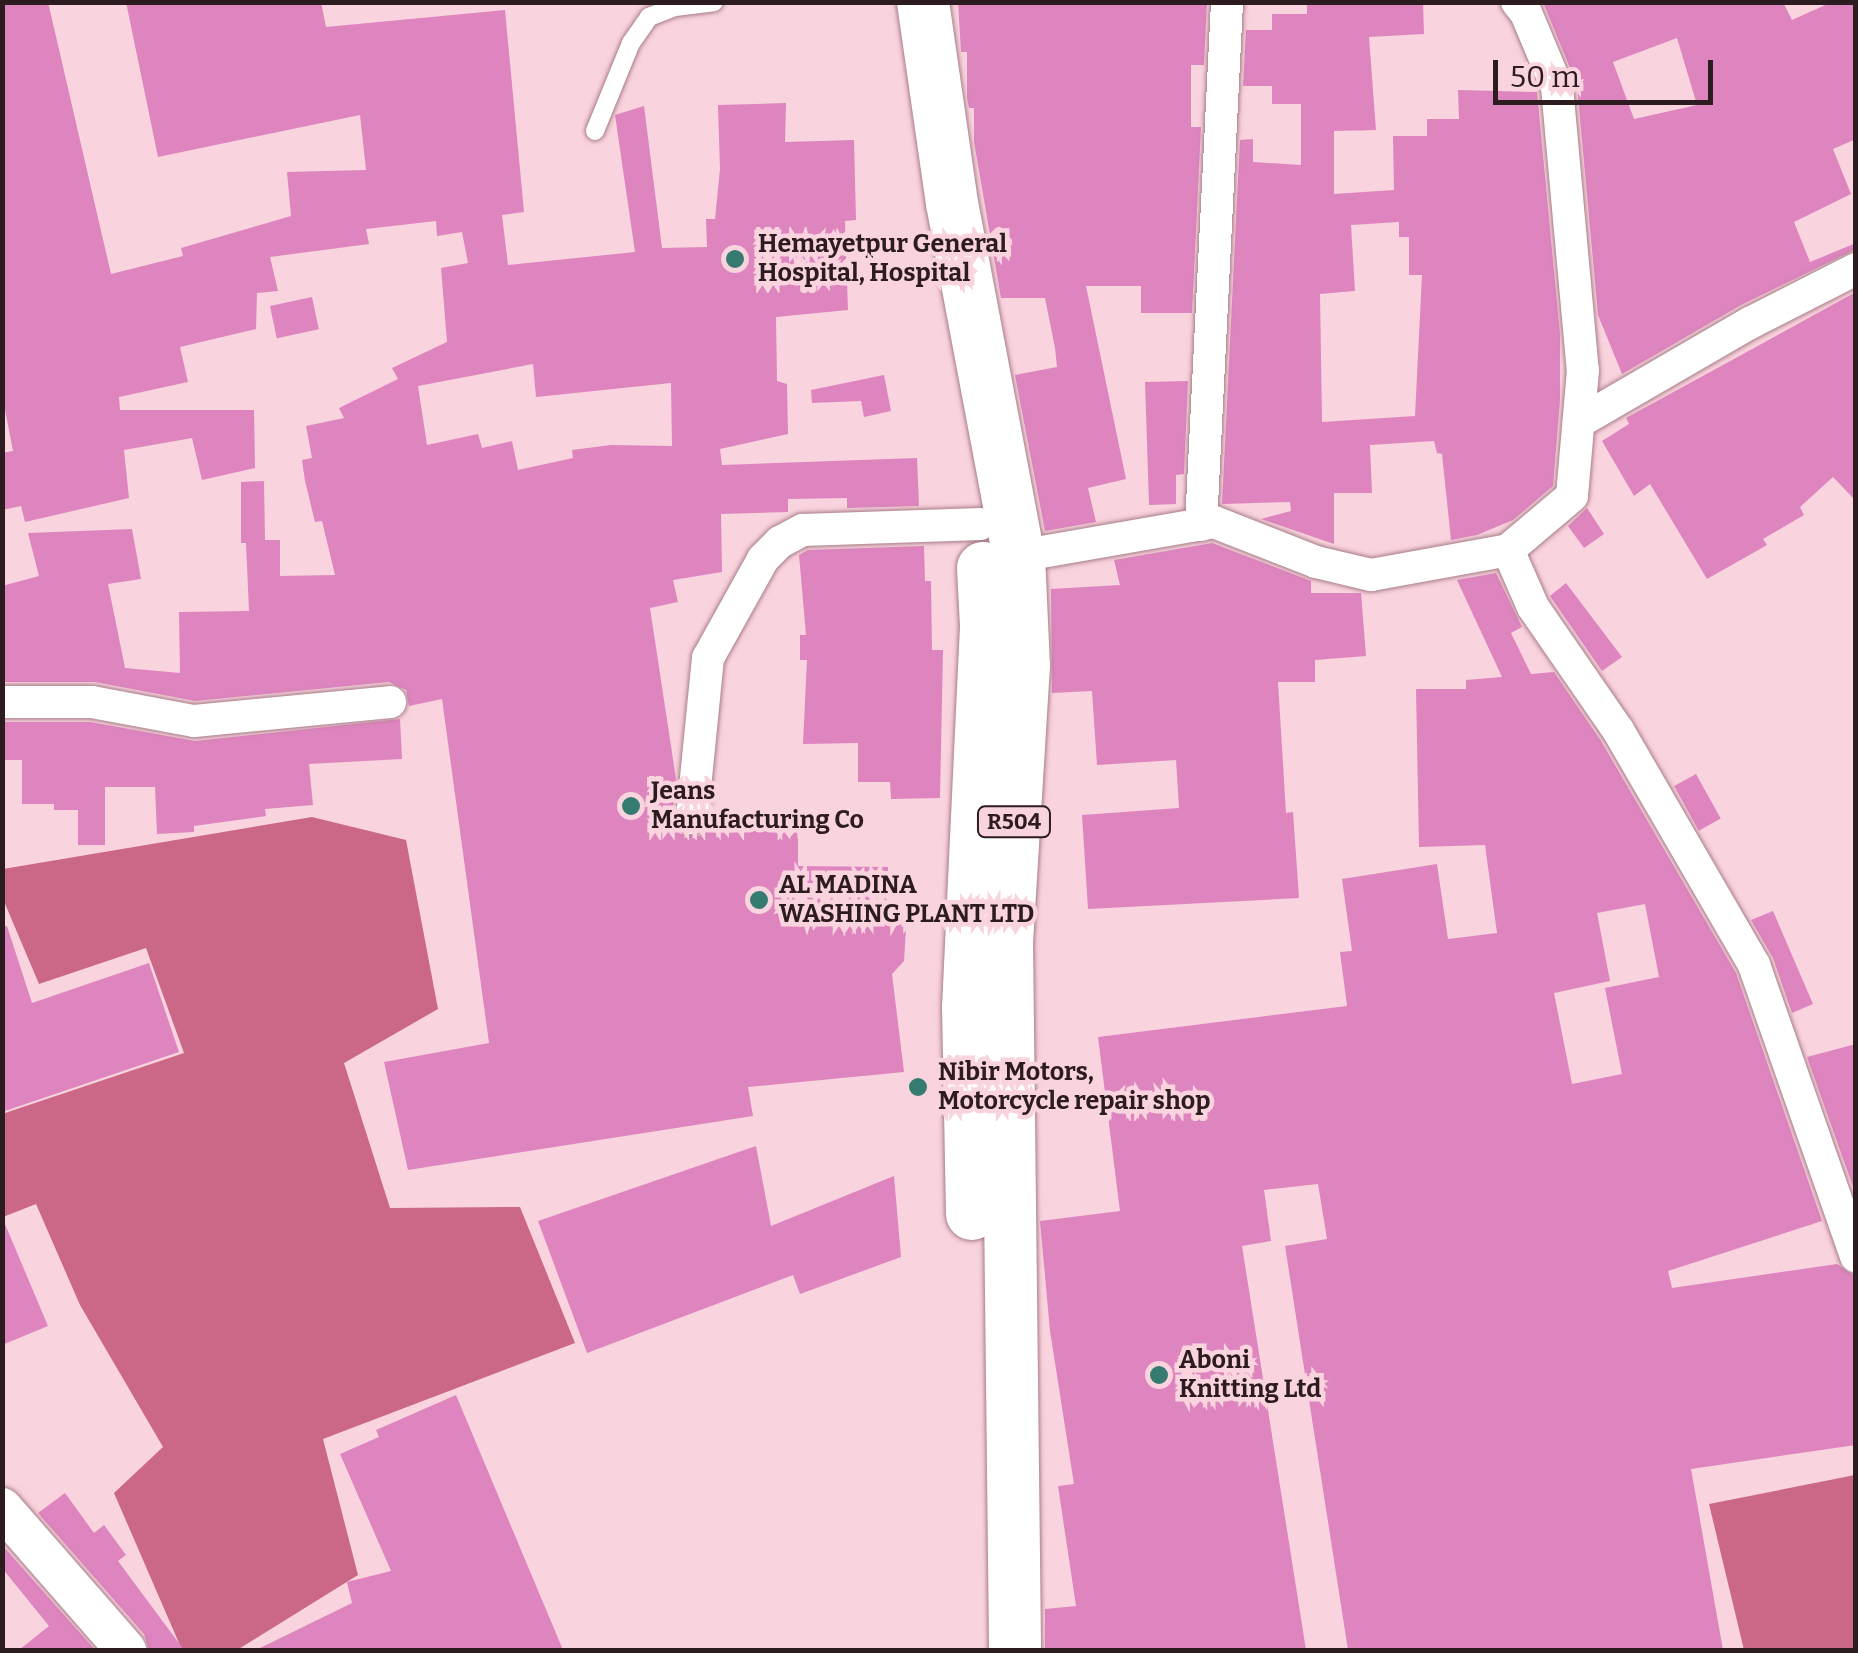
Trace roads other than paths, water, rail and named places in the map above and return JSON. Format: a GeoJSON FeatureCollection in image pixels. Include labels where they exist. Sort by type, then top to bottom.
{"type":"FeatureCollection","features":[{"type":"Feature","properties":{"kind":"main road","name":"R504"},"geometry":{"type":"LineString","coordinates":[[891,2],[917,189],[999,540],[1024,665],[988,1008],[979,1650]]}},
{"type":"Feature","properties":{"kind":"main road","name":"R504"},"geometry":{"type":"LineString","coordinates":[[923,2],[999,540]]}},
{"type":"Feature","properties":{"kind":"main road","name":"R504"},"geometry":{"type":"LineString","coordinates":[[988,1008],[1016,1650]]}},
{"type":"Feature","properties":{"kind":"street"},"geometry":{"type":"LineString","coordinates":[[1201,524],[1227,2]]}},
{"type":"Feature","properties":{"kind":"street"},"geometry":{"type":"LineString","coordinates":[[692,818],[708,658],[763,559],[780,542],[803,530],[999,540],[1214,522],[1316,562],[1371,576],[1508,550],[1572,496],[1583,370],[1557,87],[1526,13],[1517,2]]}},
{"type":"Feature","properties":{"kind":"street"},"geometry":{"type":"LineString","coordinates":[[1579,422],[1750,323],[1856,269]]}},
{"type":"Feature","properties":{"kind":"street"},"geometry":{"type":"LineString","coordinates":[[1508,550],[1533,607],[1618,730],[1754,965],[1856,1257]]}},
{"type":"Feature","properties":{"kind":"street"},"geometry":{"type":"LineString","coordinates":[[2,702],[92,702],[194,722],[390,702]]}},
{"type":"Feature","properties":{"kind":"street"},"geometry":{"type":"LineString","coordinates":[[2,1508],[126,1650]]}},
{"type":"Feature","properties":{"kind":"lane"},"geometry":{"type":"LineString","coordinates":[[595,132],[631,43],[649,17],[675,7],[714,2]]}},
{"type":"Feature","properties":{"kind":"place","name":"Hemayetpur General Hospital, Hospital"},"geometry":{"type":"Point","coordinates":[735,259]}},
{"type":"Feature","properties":{"kind":"place","name":"Jeans Manufacturing Co"},"geometry":{"type":"Point","coordinates":[631,806]}},
{"type":"Feature","properties":{"kind":"place","name":"AL MADINA WASHING PLANT LTD"},"geometry":{"type":"Point","coordinates":[759,900]}},
{"type":"Feature","properties":{"kind":"place","name":"Nibir Motors, Motorcycle repair shop"},"geometry":{"type":"Point","coordinates":[918,1087]}},
{"type":"Feature","properties":{"kind":"place","name":"Aboni Knitting Ltd"},"geometry":{"type":"Point","coordinates":[1159,1375]}}]}
